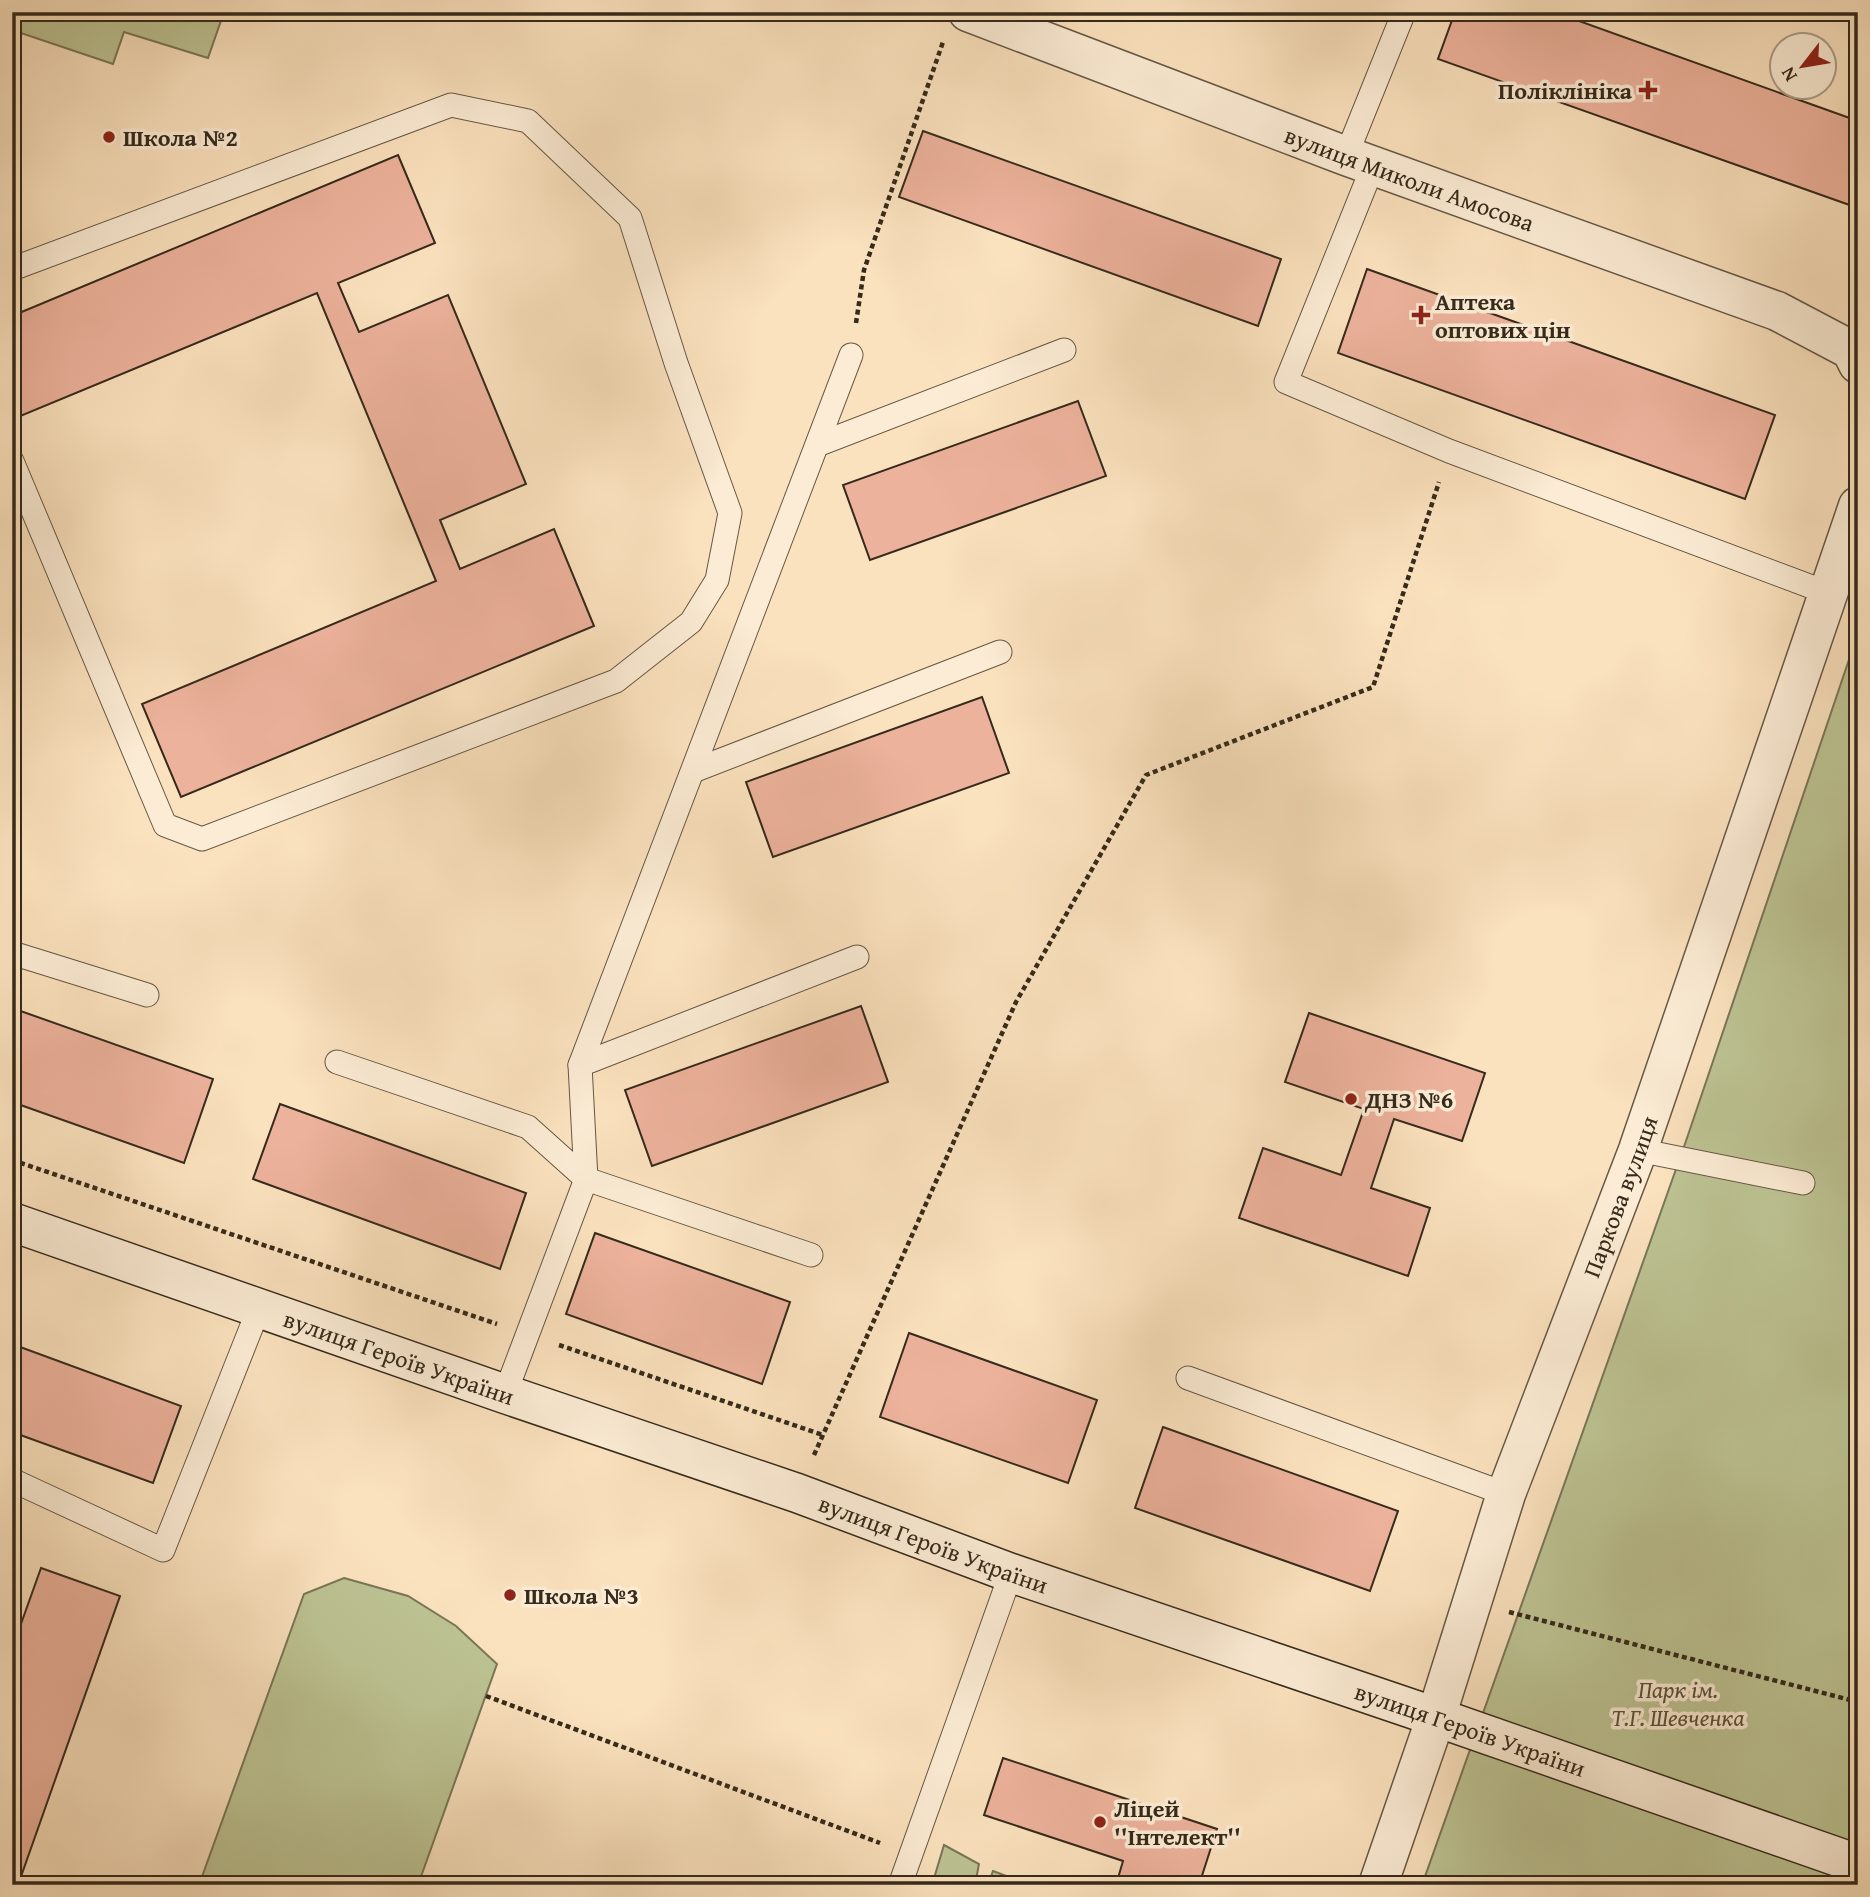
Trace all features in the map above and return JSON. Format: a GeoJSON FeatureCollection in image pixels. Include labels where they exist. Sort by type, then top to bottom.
{"type":"FeatureCollection","features":[{"type":"Feature","properties":{"kind":"street","name":"вулиця Миколи Амосова"},"geometry":{"type":"LineString","coordinates":[[956,25],[1359,161],[1777,311],[1855,354]]}},
{"type":"Feature","properties":{"kind":"street","name":"Паркова вулиця"},"geometry":{"type":"LineString","coordinates":[[1377,1885],[1436,1717],[1506,1494],[1638,1150],[1858,506]]}},
{"type":"Feature","properties":{"kind":"street","name":"вулиця Героїв України"},"geometry":{"type":"LineString","coordinates":[[12,1222],[797,1493],[1011,1573],[1858,1864]]}},
{"type":"Feature","properties":{"kind":"lane"},"geometry":{"type":"LineString","coordinates":[[1404,12],[1359,161],[1286,382],[1449,451],[1828,593]]}},
{"type":"Feature","properties":{"kind":"lane"},"geometry":{"type":"LineString","coordinates":[[12,461],[165,824],[202,839],[616,681],[691,622],[718,580],[730,513],[676,363],[629,218],[528,121],[451,105],[13,268]]}},
{"type":"Feature","properties":{"kind":"lane"},"geometry":{"type":"LineString","coordinates":[[817,445],[1064,350]]}},
{"type":"Feature","properties":{"kind":"lane"},"geometry":{"type":"LineString","coordinates":[[505,1394],[586,1179],[580,1065],[851,355]]}},
{"type":"Feature","properties":{"kind":"lane"},"geometry":{"type":"LineString","coordinates":[[693,771],[1000,652]]}},
{"type":"Feature","properties":{"kind":"lane"},"geometry":{"type":"LineString","coordinates":[[12,953],[147,995]]}},
{"type":"Feature","properties":{"kind":"lane"},"geometry":{"type":"LineString","coordinates":[[580,1065],[857,957]]}},
{"type":"Feature","properties":{"kind":"lane"},"geometry":{"type":"LineString","coordinates":[[337,1062],[528,1127],[586,1179],[811,1255]]}},
{"type":"Feature","properties":{"kind":"lane"},"geometry":{"type":"LineString","coordinates":[[1638,1150],[1802,1183]]}},
{"type":"Feature","properties":{"kind":"lane"},"geometry":{"type":"LineString","coordinates":[[12,1480],[163,1550],[259,1308]]}},
{"type":"Feature","properties":{"kind":"lane"},"geometry":{"type":"LineString","coordinates":[[1188,1378],[1506,1494]]}},
{"type":"Feature","properties":{"kind":"lane"},"geometry":{"type":"LineString","coordinates":[[900,1885],[1011,1573]]}},
{"type":"Feature","properties":{"kind":"path"},"geometry":{"type":"LineString","coordinates":[[851,355],[864,270],[956,25]]}},
{"type":"Feature","properties":{"kind":"path"},"geometry":{"type":"LineString","coordinates":[[797,1493],[1016,1002],[1146,775],[1373,687],[1449,451]]}},
{"type":"Feature","properties":{"kind":"path"},"geometry":{"type":"LineString","coordinates":[[12,1160],[823,1435]]}},
{"type":"Feature","properties":{"kind":"path"},"geometry":{"type":"LineString","coordinates":[[1471,1603],[1858,1702]]}},
{"type":"Feature","properties":{"kind":"path"},"geometry":{"type":"LineString","coordinates":[[486,1696],[911,1854]]}},
{"type":"Feature","properties":{"kind":"green space"},"geometry":{"type":"Polygon","coordinates":[[[12,12],[224,12],[208,58],[124,32],[113,64],[12,30],[12,12]]]}},
{"type":"Feature","properties":{"kind":"green space","name":"Парк ім. Т.Г. Шевченка"},"geometry":{"type":"Polygon","coordinates":[[[1858,633],[1858,1885],[1422,1885],[1686,1141],[1858,633]]]}},
{"type":"Feature","properties":{"kind":"green space"},"geometry":{"type":"Polygon","coordinates":[[[344,1578],[408,1596],[456,1626],[497,1664],[418,1885],[199,1885],[304,1594],[344,1578]]]}},
{"type":"Feature","properties":{"kind":"green space"},"geometry":{"type":"Polygon","coordinates":[[[944,1845],[979,1864],[975,1885],[932,1885],[944,1845]]]}},
{"type":"Feature","properties":{"kind":"green space"},"geometry":{"type":"Polygon","coordinates":[[[993,1871],[1031,1885],[988,1885],[993,1871]]]}},
{"type":"Feature","properties":{"kind":"building","name":"Поліклініка"},"geometry":{"type":"Polygon","coordinates":[[[1455,12],[1554,12],[1769,89],[1769,102],[1805,102],[1858,121],[1858,208],[1438,59],[1455,12]]]}},
{"type":"Feature","properties":{"kind":"building"},"geometry":{"type":"Polygon","coordinates":[[[923,131],[1281,259],[1258,326],[899,197],[923,131]]]}},
{"type":"Feature","properties":{"kind":"building"},"geometry":{"type":"Polygon","coordinates":[[[398,155],[435,243],[338,283],[359,332],[448,295],[526,484],[440,520],[460,569],[554,529],[594,626],[181,797],[142,704],[436,581],[317,293],[18,417],[12,403],[12,316],[398,155]]]}},
{"type":"Feature","properties":{"kind":"building"},"geometry":{"type":"Polygon","coordinates":[[[1367,269],[1775,415],[1745,499],[1338,353],[1367,269]]]}},
{"type":"Feature","properties":{"kind":"building"},"geometry":{"type":"Polygon","coordinates":[[[1078,401],[1106,476],[870,560],[843,485],[1078,401]]]}},
{"type":"Feature","properties":{"kind":"building"},"geometry":{"type":"Polygon","coordinates":[[[982,697],[1009,773],[773,857],[746,782],[982,697]]]}},
{"type":"Feature","properties":{"kind":"building"},"geometry":{"type":"Polygon","coordinates":[[[861,1006],[888,1082],[652,1166],[625,1090],[861,1006]]]}},
{"type":"Feature","properties":{"kind":"building"},"geometry":{"type":"Polygon","coordinates":[[[12,1008],[213,1079],[184,1163],[12,1102],[12,1008]]]}},
{"type":"Feature","properties":{"kind":"building"},"geometry":{"type":"Polygon","coordinates":[[[1309,1013],[1485,1073],[1462,1141],[1394,1119],[1371,1188],[1430,1208],[1408,1276],[1239,1218],[1263,1148],[1341,1175],[1364,1109],[1285,1082],[1309,1013]]]}},
{"type":"Feature","properties":{"kind":"building"},"geometry":{"type":"Polygon","coordinates":[[[280,1104],[526,1193],[500,1269],[253,1179],[280,1104]]]}},
{"type":"Feature","properties":{"kind":"building"},"geometry":{"type":"Polygon","coordinates":[[[595,1233],[790,1302],[762,1384],[566,1314],[595,1233]]]}},
{"type":"Feature","properties":{"kind":"building"},"geometry":{"type":"Polygon","coordinates":[[[909,1333],[1097,1400],[1068,1483],[880,1417],[909,1333]]]}},
{"type":"Feature","properties":{"kind":"building"},"geometry":{"type":"Polygon","coordinates":[[[12,1344],[181,1406],[153,1483],[12,1432],[12,1344]]]}},
{"type":"Feature","properties":{"kind":"building"},"geometry":{"type":"Polygon","coordinates":[[[1163,1427],[1398,1511],[1370,1591],[1135,1508],[1163,1427]]]}},
{"type":"Feature","properties":{"kind":"building"},"geometry":{"type":"Polygon","coordinates":[[[41,1568],[120,1596],[18,1885],[12,1885],[12,1649],[41,1568]]]}},
{"type":"Feature","properties":{"kind":"building","name":"Ліцей ''Інтелект''"},"geometry":{"type":"Polygon","coordinates":[[[1003,1758],[1217,1829],[1199,1885],[1116,1885],[1123,1861],[984,1815],[1003,1758]]]}},
{"type":"Feature","properties":{"kind":"place","name":"Поліклініка"},"geometry":{"type":"Point","coordinates":[1648,90]}},
{"type":"Feature","properties":{"kind":"place","name":"Школа №2"},"geometry":{"type":"Point","coordinates":[109,137]}},
{"type":"Feature","properties":{"kind":"place","name":"Аптека оптових цін"},"geometry":{"type":"Point","coordinates":[1421,315]}},
{"type":"Feature","properties":{"kind":"place","name":"ДНЗ №6"},"geometry":{"type":"Point","coordinates":[1351,1099]}},
{"type":"Feature","properties":{"kind":"place","name":"Школа №3"},"geometry":{"type":"Point","coordinates":[510,1595]}},
{"type":"Feature","properties":{"kind":"place","name":"Ліцей ''Інтелект''"},"geometry":{"type":"Point","coordinates":[1100,1822]}}]}
